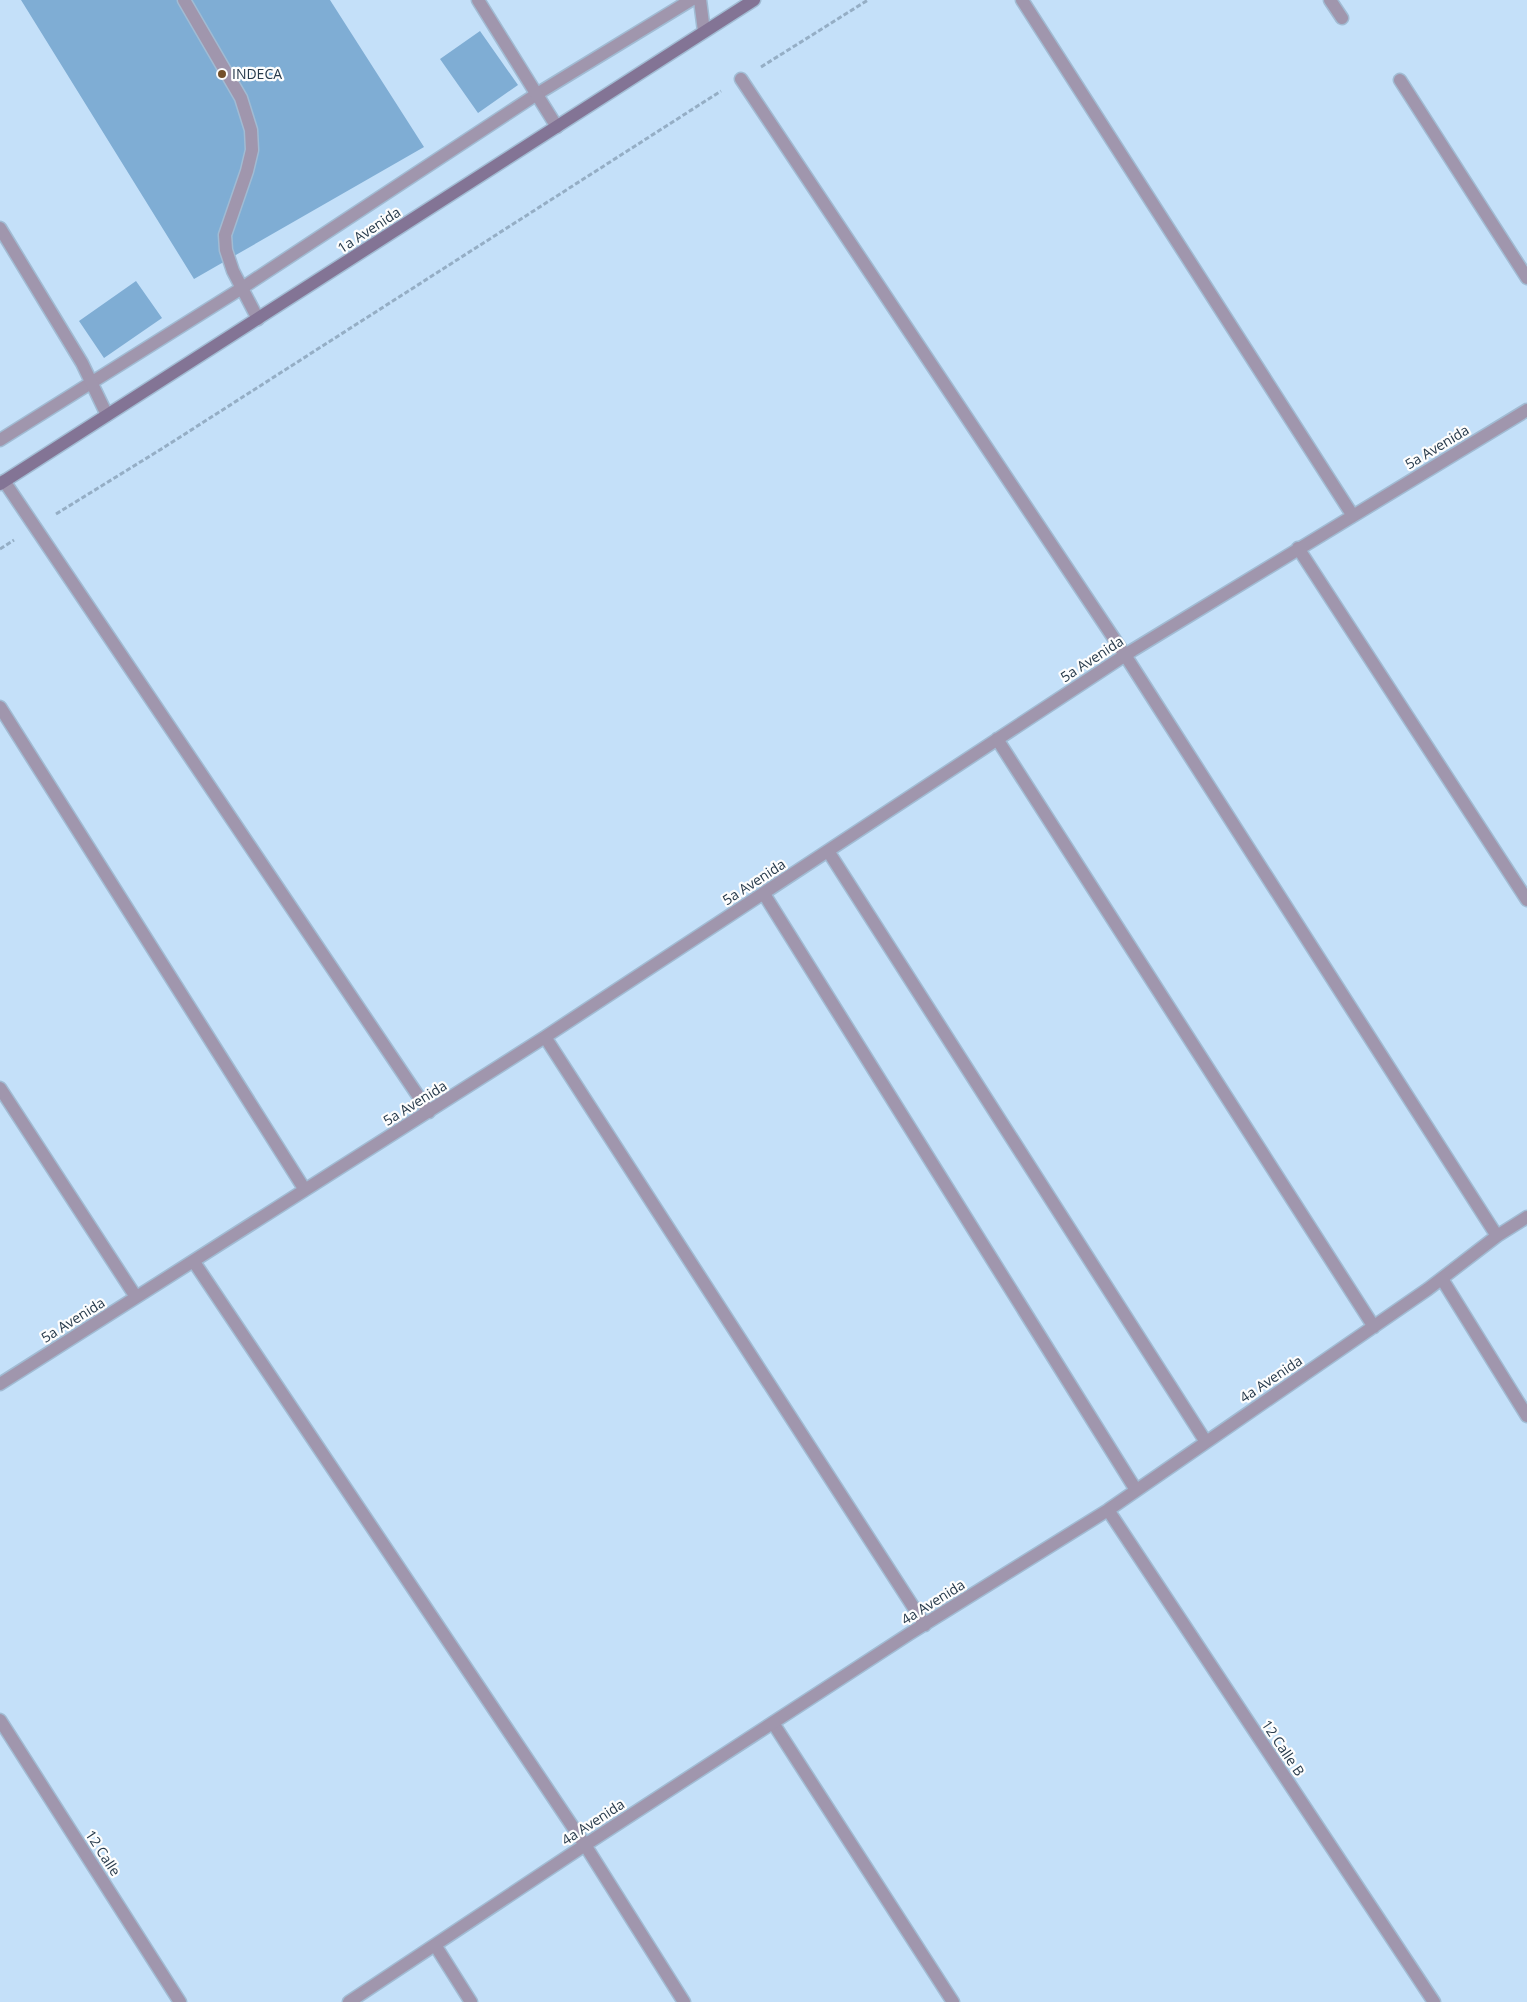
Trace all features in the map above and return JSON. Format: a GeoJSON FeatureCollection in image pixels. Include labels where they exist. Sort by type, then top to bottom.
{"type":"FeatureCollection","features":[{"type":"Feature","properties":{"kind":"main road","name":"1a Avenida"},"geometry":{"type":"LineString","coordinates":[[2,482],[754,0]]}},
{"type":"Feature","properties":{"kind":"street"},"geometry":{"type":"LineString","coordinates":[[184,0],[241,98],[251,130],[252,150],[247,171],[225,235],[226,250],[258,319]]}},
{"type":"Feature","properties":{"kind":"street"},"geometry":{"type":"LineString","coordinates":[[478,0],[556,127]]}},
{"type":"Feature","properties":{"kind":"street"},"geometry":{"type":"LineString","coordinates":[[0,440],[242,288],[537,94],[691,0]]}},
{"type":"Feature","properties":{"kind":"street"},"geometry":{"type":"LineString","coordinates":[[700,0],[704,31]]}},
{"type":"Feature","properties":{"kind":"street"},"geometry":{"type":"LineString","coordinates":[[1022,0],[1353,516]]}},
{"type":"Feature","properties":{"kind":"street"},"geometry":{"type":"LineString","coordinates":[[1330,0],[1342,18]]}},
{"type":"Feature","properties":{"kind":"street"},"geometry":{"type":"LineString","coordinates":[[741,79],[1124,655],[1497,1236]]}},
{"type":"Feature","properties":{"kind":"street"},"geometry":{"type":"LineString","coordinates":[[1400,80],[1527,278]]}},
{"type":"Feature","properties":{"kind":"street"},"geometry":{"type":"LineString","coordinates":[[0,228],[82,363],[107,415]]}},
{"type":"Feature","properties":{"kind":"street","name":"5a Avenida"},"geometry":{"type":"LineString","coordinates":[[0,1384],[545,1038],[1124,655],[1527,410]]}},
{"type":"Feature","properties":{"kind":"street"},"geometry":{"type":"LineString","coordinates":[[2,482],[36,527],[429,1112]]}},
{"type":"Feature","properties":{"kind":"street"},"geometry":{"type":"LineString","coordinates":[[1298,548],[1527,900]]}},
{"type":"Feature","properties":{"kind":"street"},"geometry":{"type":"LineString","coordinates":[[0,707],[305,1190]]}},
{"type":"Feature","properties":{"kind":"street"},"geometry":{"type":"LineString","coordinates":[[997,739],[1374,1327]]}},
{"type":"Feature","properties":{"kind":"street"},"geometry":{"type":"LineString","coordinates":[[828,851],[1206,1442]]}},
{"type":"Feature","properties":{"kind":"street"},"geometry":{"type":"LineString","coordinates":[[764,894],[1136,1490]]}},
{"type":"Feature","properties":{"kind":"street"},"geometry":{"type":"LineString","coordinates":[[545,1038],[925,1624]]}},
{"type":"Feature","properties":{"kind":"street"},"geometry":{"type":"LineString","coordinates":[[0,1088],[136,1297]]}},
{"type":"Feature","properties":{"kind":"street","name":"4a Avenida"},"geometry":{"type":"LineString","coordinates":[[348,2002],[925,1624],[1108,1510],[1374,1327],[1442,1279],[1497,1236],[1527,1217]]}},
{"type":"Feature","properties":{"kind":"street"},"geometry":{"type":"LineString","coordinates":[[194,1262],[585,1845],[684,2002]]}},
{"type":"Feature","properties":{"kind":"street"},"geometry":{"type":"LineString","coordinates":[[1442,1279],[1527,1416]]}},
{"type":"Feature","properties":{"kind":"street","name":"12 Calle B"},"geometry":{"type":"LineString","coordinates":[[1108,1510],[1434,2002]]}},
{"type":"Feature","properties":{"kind":"street","name":"12 Calle"},"geometry":{"type":"LineString","coordinates":[[0,1720],[180,2002]]}},
{"type":"Feature","properties":{"kind":"street"},"geometry":{"type":"LineString","coordinates":[[773,1723],[953,2002]]}},
{"type":"Feature","properties":{"kind":"street"},"geometry":{"type":"LineString","coordinates":[[435,1945],[471,2002]]}},
{"type":"Feature","properties":{"kind":"path"},"geometry":{"type":"LineString","coordinates":[[0,549],[163,448],[868,0]]}},
{"type":"Feature","properties":{"kind":"building","name":"INDECA"},"geometry":{"type":"Polygon","coordinates":[[[21,0],[330,0],[424,147],[194,279],[21,0]]]}},
{"type":"Feature","properties":{"kind":"building"},"geometry":{"type":"Polygon","coordinates":[[[480,31],[518,85],[478,113],[440,59],[480,31]]]}},
{"type":"Feature","properties":{"kind":"building"},"geometry":{"type":"Polygon","coordinates":[[[136,281],[162,318],[104,358],[79,321],[136,281]]]}},
{"type":"Feature","properties":{"kind":"place","name":"INDECA"},"geometry":{"type":"Point","coordinates":[222,74]}}]}
